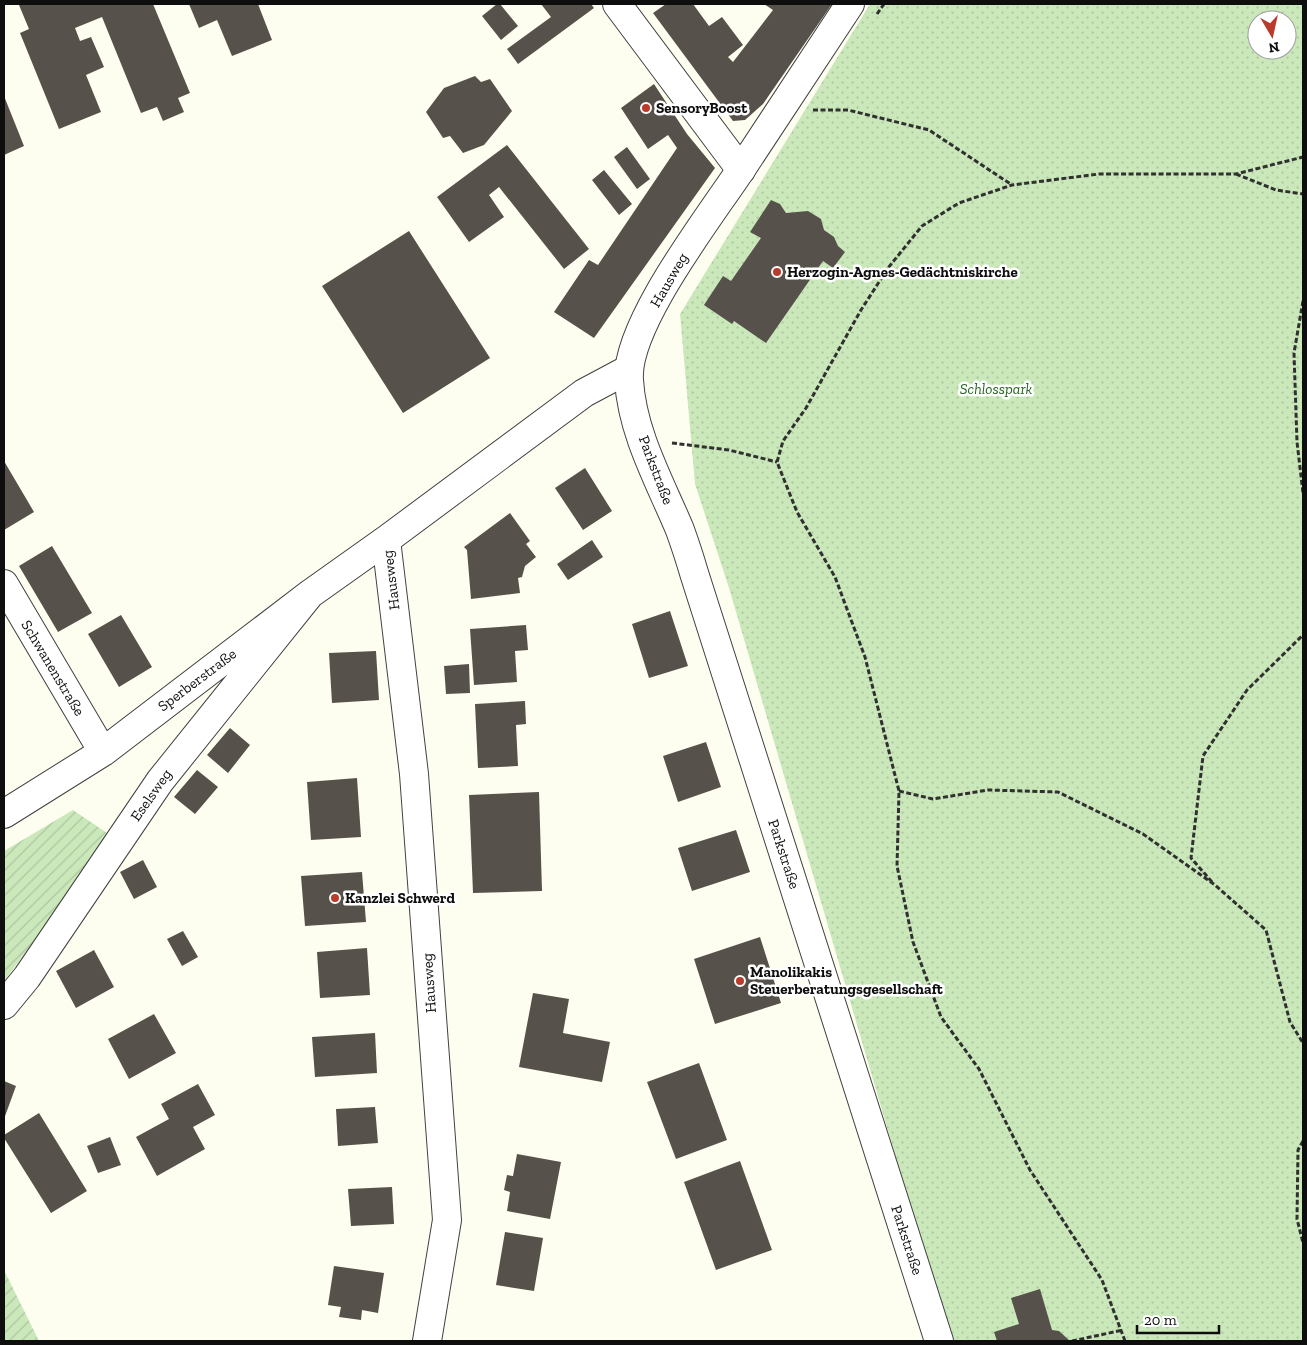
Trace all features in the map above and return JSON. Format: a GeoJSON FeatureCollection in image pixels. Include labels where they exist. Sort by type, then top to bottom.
{"type":"FeatureCollection","features":[{"type":"Feature","properties":{"kind":"street"},"geometry":{"type":"LineString","coordinates":[[617,4],[741,170]]}},
{"type":"Feature","properties":{"kind":"street","name":"Hausweg"},"geometry":{"type":"LineString","coordinates":[[426,1341],[447,1220],[414,774],[386,540],[584,394],[629,369],[641,331],[672,270],[741,170],[850,4]]}},
{"type":"Feature","properties":{"kind":"street","name":"Parkstraße"},"geometry":{"type":"LineString","coordinates":[[629,369],[631,400],[656,480],[680,530],[939,1341]]}},
{"type":"Feature","properties":{"kind":"street","name":"Sperberstraße"},"geometry":{"type":"LineString","coordinates":[[4,814],[103,752],[310,594],[386,540]]}},
{"type":"Feature","properties":{"kind":"street","name":"Schwanenstraße"},"geometry":{"type":"LineString","coordinates":[[4,584],[103,752]]}},
{"type":"Feature","properties":{"kind":"street","name":"Eselsweg"},"geometry":{"type":"LineString","coordinates":[[4,1005],[27,977],[160,781],[310,594]]}},
{"type":"Feature","properties":{"kind":"path"},"geometry":{"type":"LineString","coordinates":[[780,110],[848,110],[929,130],[1012,185]]}},
{"type":"Feature","properties":{"kind":"path"},"geometry":{"type":"LineString","coordinates":[[1125,1341],[1123,1330],[1102,1280],[1030,1170],[979,1069],[941,1017],[913,942],[897,866],[899,791],[865,657],[835,577],[797,512],[776,462],[782,441],[806,408],[861,310],[888,268],[922,226],[959,203],[1012,185],[1099,174],[1236,174],[1303,157]]}},
{"type":"Feature","properties":{"kind":"path"},"geometry":{"type":"LineString","coordinates":[[1236,174],[1276,190],[1303,194]]}},
{"type":"Feature","properties":{"kind":"path"},"geometry":{"type":"LineString","coordinates":[[1303,301],[1294,353],[1297,442],[1303,493]]}},
{"type":"Feature","properties":{"kind":"path"},"geometry":{"type":"LineString","coordinates":[[644,442],[728,450],[776,462]]}},
{"type":"Feature","properties":{"kind":"path"},"geometry":{"type":"LineString","coordinates":[[1215,886],[1192,858],[1203,756],[1247,690],[1303,635]]}},
{"type":"Feature","properties":{"kind":"path"},"geometry":{"type":"LineString","coordinates":[[899,791],[933,799],[988,790],[1058,792],[1143,834],[1215,886],[1266,930],[1290,1022],[1303,1043]]}},
{"type":"Feature","properties":{"kind":"path"},"geometry":{"type":"LineString","coordinates":[[1303,1142],[1298,1150],[1297,1210],[1303,1243]]}},
{"type":"Feature","properties":{"kind":"path"},"geometry":{"type":"LineString","coordinates":[[1072,1341],[1123,1330]]}},
{"type":"Feature","properties":{"kind":"green space","name":"Schlosspark"},"geometry":{"type":"Polygon","coordinates":[[[870,4],[1303,4],[1303,1341],[951,1341],[729,588],[695,484],[680,314],[870,4]]]}},
{"type":"Feature","properties":{"kind":"green space"},"geometry":{"type":"Polygon","coordinates":[[[73,810],[113,837],[4,981],[4,851],[73,810]]]}},
{"type":"Feature","properties":{"kind":"green space"},"geometry":{"type":"Polygon","coordinates":[[[4,1270],[39,1341],[4,1341],[4,1270]]]}},
{"type":"Feature","properties":{"kind":"building"},"geometry":{"type":"Polygon","coordinates":[[[153,4],[190,93],[178,98],[184,112],[163,121],[157,107],[141,113],[102,17],[75,28],[80,41],[91,37],[104,67],[86,75],[101,112],[59,129],[20,33],[29,29],[19,5],[153,4]]]}},
{"type":"Feature","properties":{"kind":"building"},"geometry":{"type":"Polygon","coordinates":[[[189,4],[258,4],[272,40],[232,56],[217,20],[199,28],[189,4]]]}},
{"type":"Feature","properties":{"kind":"building"},"geometry":{"type":"Polygon","coordinates":[[[497,4],[500,4],[518,26],[501,40],[482,16],[497,4]]]}},
{"type":"Feature","properties":{"kind":"building"},"geometry":{"type":"Polygon","coordinates":[[[541,4],[591,4],[594,8],[518,64],[507,49],[551,17],[541,4]]]}},
{"type":"Feature","properties":{"kind":"building"},"geometry":{"type":"Polygon","coordinates":[[[666,4],[693,4],[709,26],[722,17],[743,45],[728,57],[733,62],[773,10],[764,4],[832,4],[763,104],[745,120],[733,121],[653,13],[666,4]]]}},
{"type":"Feature","properties":{"kind":"building"},"geometry":{"type":"Polygon","coordinates":[[[475,76],[481,82],[490,79],[512,111],[484,145],[463,153],[450,136],[443,138],[426,112],[444,88],[475,76]]]}},
{"type":"Feature","properties":{"kind":"building"},"geometry":{"type":"Polygon","coordinates":[[[654,84],[687,134],[715,168],[594,338],[554,312],[589,260],[598,265],[677,148],[668,135],[648,149],[621,108],[654,84]]]}},
{"type":"Feature","properties":{"kind":"building"},"geometry":{"type":"Polygon","coordinates":[[[4,96],[24,146],[4,155],[4,96]]]}},
{"type":"Feature","properties":{"kind":"building"},"geometry":{"type":"Polygon","coordinates":[[[507,145],[589,249],[564,269],[499,187],[489,195],[504,217],[469,242],[437,197],[507,145]]]}},
{"type":"Feature","properties":{"kind":"building"},"geometry":{"type":"Polygon","coordinates":[[[627,147],[650,179],[637,189],[614,157],[627,147]]]}},
{"type":"Feature","properties":{"kind":"building"},"geometry":{"type":"Polygon","coordinates":[[[604,170],[632,204],[619,215],[592,180],[604,170]]]}},
{"type":"Feature","properties":{"kind":"building","name":"Herzogin-Agnes-Gedächtniskirche"},"geometry":{"type":"Polygon","coordinates":[[[771,200],[780,204],[786,213],[808,211],[821,219],[824,230],[834,237],[838,246],[845,252],[833,268],[823,261],[766,343],[734,321],[732,324],[704,305],[723,276],[731,281],[761,238],[750,232],[771,200]]]}},
{"type":"Feature","properties":{"kind":"building"},"geometry":{"type":"Polygon","coordinates":[[[409,231],[490,358],[403,413],[322,286],[409,231]]]}},
{"type":"Feature","properties":{"kind":"building"},"geometry":{"type":"Polygon","coordinates":[[[4,461],[34,512],[4,530],[4,461]]]}},
{"type":"Feature","properties":{"kind":"building"},"geometry":{"type":"Polygon","coordinates":[[[585,468],[612,511],[583,530],[555,488],[585,468]]]}},
{"type":"Feature","properties":{"kind":"building"},"geometry":{"type":"Polygon","coordinates":[[[510,513],[530,541],[526,544],[536,557],[525,566],[522,577],[518,578],[520,593],[471,599],[467,550],[464,547],[510,513]]]}},
{"type":"Feature","properties":{"kind":"building"},"geometry":{"type":"Polygon","coordinates":[[[592,540],[603,557],[568,580],[557,564],[592,540]]]}},
{"type":"Feature","properties":{"kind":"building"},"geometry":{"type":"Polygon","coordinates":[[[52,546],[92,613],[58,632],[19,566],[52,546]]]}},
{"type":"Feature","properties":{"kind":"building"},"geometry":{"type":"Polygon","coordinates":[[[670,611],[688,666],[649,678],[632,624],[670,611]]]}},
{"type":"Feature","properties":{"kind":"building"},"geometry":{"type":"Polygon","coordinates":[[[121,615],[152,667],[119,687],[88,634],[121,615]]]}},
{"type":"Feature","properties":{"kind":"building"},"geometry":{"type":"Polygon","coordinates":[[[526,625],[528,650],[515,651],[517,682],[474,685],[470,629],[526,625]]]}},
{"type":"Feature","properties":{"kind":"building"},"geometry":{"type":"Polygon","coordinates":[[[376,651],[379,700],[332,703],[329,653],[376,651]]]}},
{"type":"Feature","properties":{"kind":"building"},"geometry":{"type":"Polygon","coordinates":[[[469,664],[470,693],[446,694],[444,666],[469,664]]]}},
{"type":"Feature","properties":{"kind":"building"},"geometry":{"type":"Polygon","coordinates":[[[525,701],[526,724],[516,725],[518,766],[478,768],[475,704],[525,701]]]}},
{"type":"Feature","properties":{"kind":"building"},"geometry":{"type":"Polygon","coordinates":[[[230,728],[250,745],[228,773],[207,755],[230,728]]]}},
{"type":"Feature","properties":{"kind":"building"},"geometry":{"type":"Polygon","coordinates":[[[706,742],[721,787],[678,802],[663,756],[706,742]]]}},
{"type":"Feature","properties":{"kind":"building"},"geometry":{"type":"Polygon","coordinates":[[[197,770],[218,787],[195,814],[174,797],[197,770]]]}},
{"type":"Feature","properties":{"kind":"building"},"geometry":{"type":"Polygon","coordinates":[[[357,778],[361,837],[311,840],[307,782],[357,778]]]}},
{"type":"Feature","properties":{"kind":"building"},"geometry":{"type":"Polygon","coordinates":[[[539,792],[542,891],[473,893],[469,795],[539,792]]]}},
{"type":"Feature","properties":{"kind":"building"},"geometry":{"type":"Polygon","coordinates":[[[736,830],[750,872],[692,891],[678,848],[736,830]]]}},
{"type":"Feature","properties":{"kind":"building"},"geometry":{"type":"Polygon","coordinates":[[[143,860],[157,887],[134,899],[120,872],[143,860]]]}},
{"type":"Feature","properties":{"kind":"building"},"geometry":{"type":"Polygon","coordinates":[[[362,872],[366,922],[305,926],[301,876],[362,872]]]}},
{"type":"Feature","properties":{"kind":"building"},"geometry":{"type":"Polygon","coordinates":[[[183,931],[198,957],[182,966],[167,939],[183,931]]]}},
{"type":"Feature","properties":{"kind":"building"},"geometry":{"type":"Polygon","coordinates":[[[760,937],[781,1003],[715,1024],[694,959],[760,937]]]}},
{"type":"Feature","properties":{"kind":"building"},"geometry":{"type":"Polygon","coordinates":[[[367,948],[370,995],[320,998],[317,952],[367,948]]]}},
{"type":"Feature","properties":{"kind":"building"},"geometry":{"type":"Polygon","coordinates":[[[94,950],[114,987],[76,1008],[56,971],[94,950]]]}},
{"type":"Feature","properties":{"kind":"building"},"geometry":{"type":"Polygon","coordinates":[[[533,993],[569,999],[563,1033],[610,1042],[602,1082],[519,1067],[533,993]]]}},
{"type":"Feature","properties":{"kind":"building"},"geometry":{"type":"Polygon","coordinates":[[[154,1014],[176,1053],[129,1079],[108,1039],[154,1014]]]}},
{"type":"Feature","properties":{"kind":"building"},"geometry":{"type":"Polygon","coordinates":[[[375,1033],[377,1073],[315,1077],[312,1037],[375,1033]]]}},
{"type":"Feature","properties":{"kind":"building"},"geometry":{"type":"Polygon","coordinates":[[[699,1063],[727,1140],[676,1159],[647,1082],[699,1063]]]}},
{"type":"Feature","properties":{"kind":"building"},"geometry":{"type":"Polygon","coordinates":[[[4,1081],[16,1086],[4,1119],[4,1081]]]}},
{"type":"Feature","properties":{"kind":"building"},"geometry":{"type":"Polygon","coordinates":[[[198,1084],[215,1115],[193,1127],[205,1149],[157,1176],[136,1137],[169,1119],[161,1104],[198,1084]]]}},
{"type":"Feature","properties":{"kind":"building"},"geometry":{"type":"Polygon","coordinates":[[[375,1107],[378,1143],[338,1146],[336,1109],[375,1107]]]}},
{"type":"Feature","properties":{"kind":"building"},"geometry":{"type":"Polygon","coordinates":[[[39,1113],[87,1191],[51,1213],[4,1138],[4,1135],[39,1113]]]}},
{"type":"Feature","properties":{"kind":"building"},"geometry":{"type":"Polygon","coordinates":[[[110,1137],[121,1165],[98,1173],[87,1146],[110,1137]]]}},
{"type":"Feature","properties":{"kind":"building"},"geometry":{"type":"Polygon","coordinates":[[[517,1154],[561,1162],[550,1219],[507,1211],[510,1192],[504,1190],[507,1175],[513,1176],[517,1154]]]}},
{"type":"Feature","properties":{"kind":"building"},"geometry":{"type":"Polygon","coordinates":[[[740,1161],[772,1250],[716,1270],[684,1182],[740,1161]]]}},
{"type":"Feature","properties":{"kind":"building"},"geometry":{"type":"Polygon","coordinates":[[[392,1187],[394,1224],[351,1226],[348,1189],[392,1187]]]}},
{"type":"Feature","properties":{"kind":"building"},"geometry":{"type":"Polygon","coordinates":[[[505,1232],[543,1238],[534,1291],[496,1285],[505,1232]]]}},
{"type":"Feature","properties":{"kind":"building"},"geometry":{"type":"Polygon","coordinates":[[[334,1266],[384,1273],[378,1313],[362,1310],[361,1320],[339,1317],[341,1307],[328,1305],[334,1266]]]}},
{"type":"Feature","properties":{"kind":"building"},"geometry":{"type":"Polygon","coordinates":[[[1040,1289],[1052,1330],[1059,1331],[1070,1341],[997,1341],[994,1332],[1019,1324],[1011,1298],[1040,1289]]]}},
{"type":"Feature","properties":{"kind":"place","name":"SensoryBoost"},"geometry":{"type":"Point","coordinates":[646,108]}},
{"type":"Feature","properties":{"kind":"place","name":"Herzogin-Agnes-Gedächtniskirche"},"geometry":{"type":"Point","coordinates":[777,272]}},
{"type":"Feature","properties":{"kind":"place","name":"Kanzlei Schwerd"},"geometry":{"type":"Point","coordinates":[335,898]}},
{"type":"Feature","properties":{"kind":"place","name":"Manolikakis Steuerberatungsgesellschaft"},"geometry":{"type":"Point","coordinates":[740,981]}}]}
